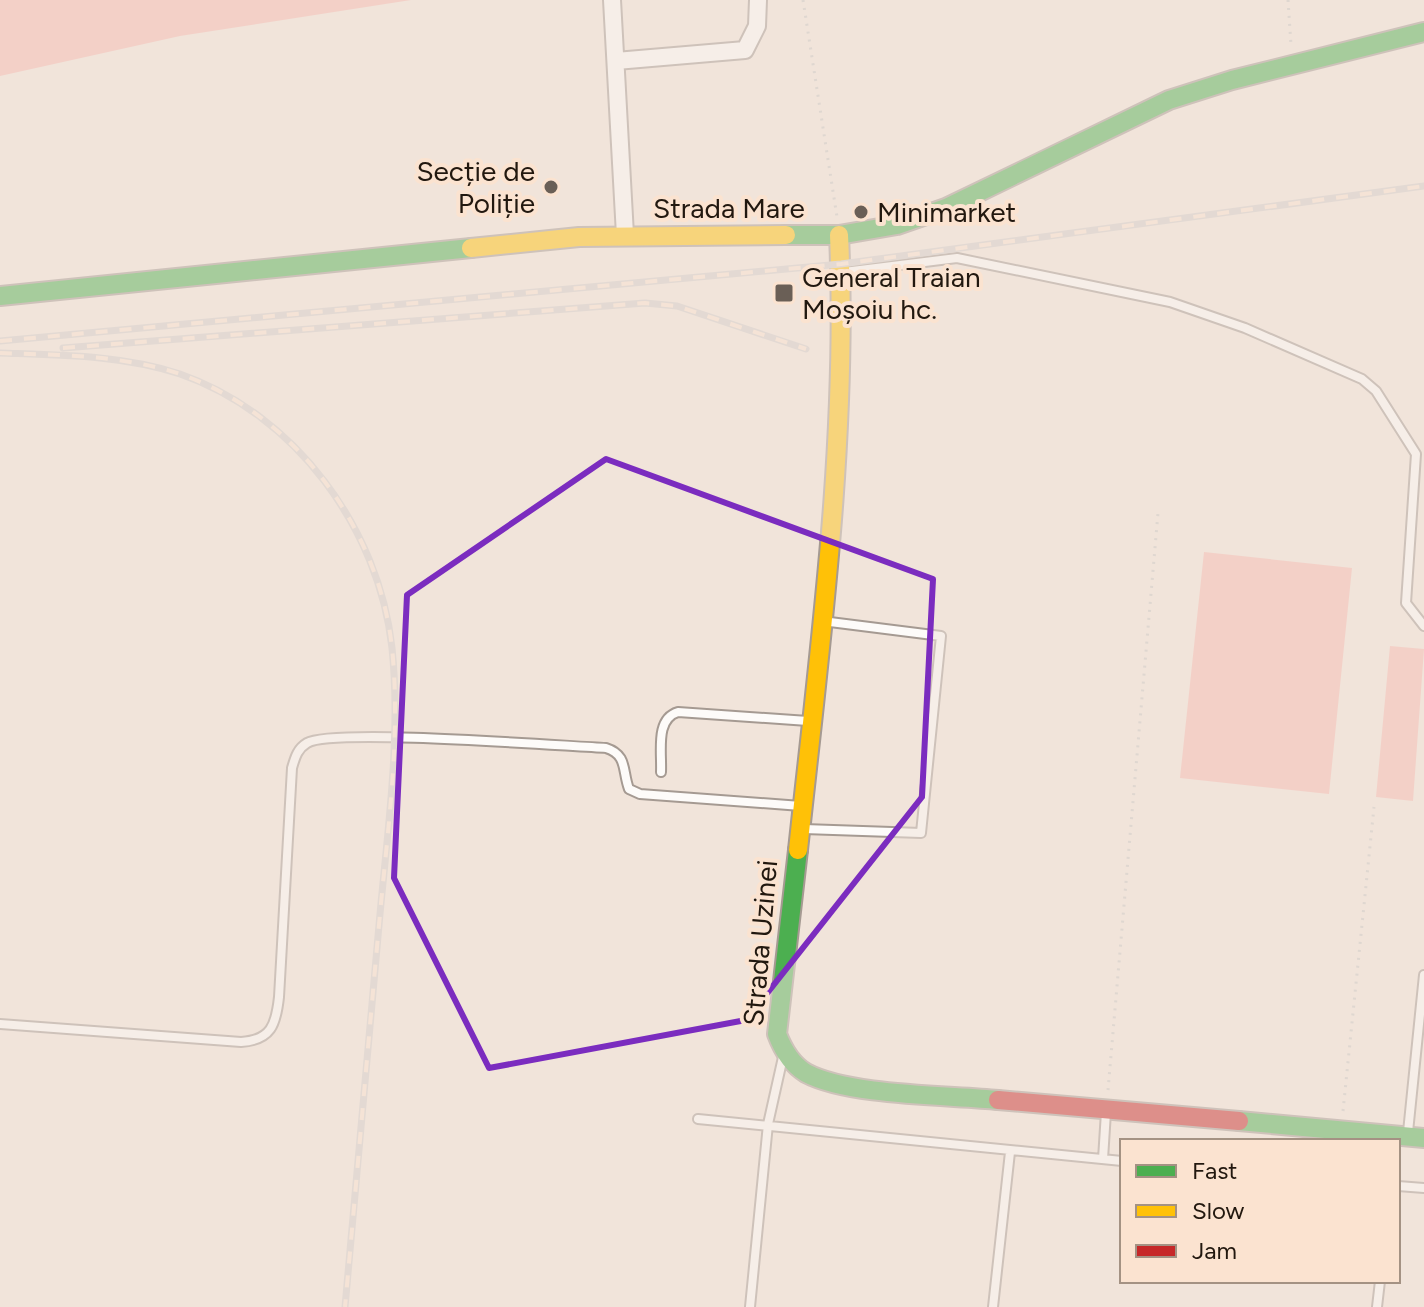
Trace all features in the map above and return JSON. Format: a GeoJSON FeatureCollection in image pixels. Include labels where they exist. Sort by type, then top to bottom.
{"type":"FeatureCollection","features":[{"type":"Feature","properties":{"kind":"street"},"geometry":{"type":"LineString","coordinates":[[612,0],[625,235]]}},
{"type":"Feature","properties":{"kind":"street"},"geometry":{"type":"LineString","coordinates":[[616,61],[745,50],[757,26],[762,1]]}},
{"type":"Feature","properties":{"kind":"street","name":"Strada Mare"},"geometry":{"type":"LineString","coordinates":[[0,296],[527,241],[625,235],[839,235],[923,217],[1147,109],[1198,90],[1424,32]]}},
{"type":"Feature","properties":{"kind":"street","name":"Strada Uzinei"},"geometry":{"type":"LineString","coordinates":[[839,235],[844,316],[841,400],[822,621],[777,1034],[783,1056],[801,1071],[855,1087],[1416,1138]]}},
{"type":"Feature","properties":{"kind":"lane"},"geometry":{"type":"LineString","coordinates":[[841,272],[957,258],[1170,302],[1245,328],[1362,379],[1376,391],[1416,454],[1406,603],[1424,626]]}},
{"type":"Feature","properties":{"kind":"lane"},"geometry":{"type":"LineString","coordinates":[[800,829],[921,833],[941,636],[822,621]]}},
{"type":"Feature","properties":{"kind":"lane"},"geometry":{"type":"LineString","coordinates":[[661,772],[663,724],[670,715],[678,712],[811,722]]}},
{"type":"Feature","properties":{"kind":"lane"},"geometry":{"type":"LineString","coordinates":[[0,1024],[241,1042],[258,1041],[268,1036],[274,1027],[279,997],[292,768],[299,750],[317,739],[393,738],[606,748],[617,751],[624,760],[629,789],[640,794],[802,806]]}},
{"type":"Feature","properties":{"kind":"lane"},"geometry":{"type":"LineString","coordinates":[[1416,1138],[1424,975]]}},
{"type":"Feature","properties":{"kind":"lane"},"geometry":{"type":"LineString","coordinates":[[750,1307],[768,1124],[783,1056]]}},
{"type":"Feature","properties":{"kind":"lane"},"geometry":{"type":"LineString","coordinates":[[1103,1159],[1106,1110]]}},
{"type":"Feature","properties":{"kind":"lane"},"geometry":{"type":"LineString","coordinates":[[698,1119],[1120,1161]]}},
{"type":"Feature","properties":{"kind":"lane"},"geometry":{"type":"LineString","coordinates":[[993,1307],[1010,1152]]}},
{"type":"Feature","properties":{"kind":"lane"},"geometry":{"type":"LineString","coordinates":[[1400,1186],[1424,1188]]}},
{"type":"Feature","properties":{"kind":"lane"},"geometry":{"type":"LineString","coordinates":[[1377,1307],[1380,1283]]}},
{"type":"Feature","properties":{"kind":"path"},"geometry":{"type":"LineString","coordinates":[[803,0],[839,235]]}},
{"type":"Feature","properties":{"kind":"path"},"geometry":{"type":"LineString","coordinates":[[1288,0],[1292,65]]}},
{"type":"Feature","properties":{"kind":"path"},"geometry":{"type":"LineString","coordinates":[[1106,1110],[1158,513]]}},
{"type":"Feature","properties":{"kind":"path"},"geometry":{"type":"LineString","coordinates":[[1341,1131],[1374,807]]}},
{"type":"Feature","properties":{"kind":"highlighted area"},"geometry":{"type":"Polygon","coordinates":[[[606,459],[933,579],[922,797],[746,1020],[489,1068],[394,878],[407,595],[606,459]]]}},
{"type":"Feature","properties":{"kind":"shaded area"},"geometry":{"type":"Polygon","coordinates":[[[0,0],[411,0],[180,36],[0,76],[0,0]]]}},
{"type":"Feature","properties":{"kind":"shaded area"},"geometry":{"type":"Polygon","coordinates":[[[1204,552],[1352,568],[1329,794],[1180,778],[1204,552]]]}},
{"type":"Feature","properties":{"kind":"shaded area"},"geometry":{"type":"Polygon","coordinates":[[[1390,646],[1424,649],[1413,801],[1376,797],[1390,646]]]}},
{"type":"Feature","properties":{"kind":"railway"},"geometry":{"type":"LineString","coordinates":[[0,341],[841,264],[1424,186]]}},
{"type":"Feature","properties":{"kind":"railway"},"geometry":{"type":"LineString","coordinates":[[63,348],[645,303],[677,306],[806,349]]}},
{"type":"Feature","properties":{"kind":"railway"},"geometry":{"type":"LineString","coordinates":[[0,353],[91,357],[136,363],[180,374],[222,392],[260,417],[294,447],[324,481],[350,519],[370,560],[384,603],[392,648],[394,747],[345,1307]]}},
{"type":"Feature","properties":{"kind":"traffic: fast"},"geometry":{"type":"LineString","coordinates":[[786,235],[839,235],[897,225],[946,208],[1169,100],[1232,80],[1424,32]]}},
{"type":"Feature","properties":{"kind":"traffic: fast"},"geometry":{"type":"LineString","coordinates":[[0,296],[471,248]]}},
{"type":"Feature","properties":{"kind":"traffic: fast"},"geometry":{"type":"LineString","coordinates":[[798,850],[777,1034],[792,1061],[806,1073],[847,1086],[998,1100]]}},
{"type":"Feature","properties":{"kind":"traffic: fast"},"geometry":{"type":"LineString","coordinates":[[1239,1121],[1424,1138]]}},
{"type":"Feature","properties":{"kind":"traffic: slow"},"geometry":{"type":"LineString","coordinates":[[471,248],[579,237],[786,235]]}},
{"type":"Feature","properties":{"kind":"traffic: slow"},"geometry":{"type":"LineString","coordinates":[[798,850],[836,466],[841,312],[839,235]]}},
{"type":"Feature","properties":{"kind":"traffic: jam"},"geometry":{"type":"LineString","coordinates":[[998,1100],[1239,1121]]}},
{"type":"Feature","properties":{"kind":"place","name":"Secție de Poliție"},"geometry":{"type":"Point","coordinates":[551,187]}},
{"type":"Feature","properties":{"kind":"place","name":"Minimarket"},"geometry":{"type":"Point","coordinates":[861,212]}},
{"type":"Feature","properties":{"kind":"place","name":"General Traian Moșoiu hc."},"geometry":{"type":"Point","coordinates":[784,293]}}]}
